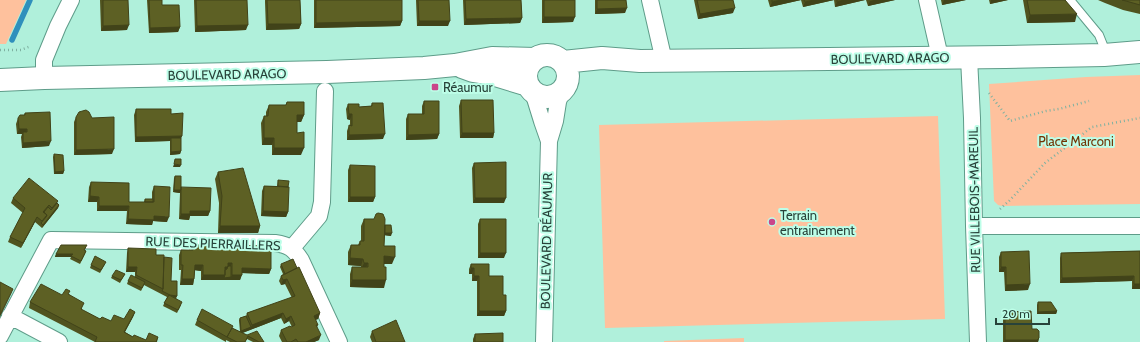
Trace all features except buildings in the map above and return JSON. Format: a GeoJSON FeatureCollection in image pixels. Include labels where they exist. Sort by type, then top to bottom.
{"type":"FeatureCollection","features":[{"type":"Feature","properties":{"kind":"main road","name":"BOULEVARD ARAGO"},"geometry":{"type":"LineString","coordinates":[[563,62],[602,58],[664,61],[969,58],[1104,55],[1140,52]]}},
{"type":"Feature","properties":{"kind":"main road"},"geometry":{"type":"LineString","coordinates":[[540,56],[552,56],[563,62],[568,73],[568,79],[564,88],[553,97],[539,96],[530,89],[526,74],[531,63],[535,59],[540,56]]}},
{"type":"Feature","properties":{"kind":"main road","name":"BOULEVARD ARAGO"},"geometry":{"type":"LineString","coordinates":[[0,80],[327,72],[424,68],[455,65],[492,58],[535,59]]}},
{"type":"Feature","properties":{"kind":"main road","name":"BOULEVARD ARAGO"},"geometry":{"type":"LineString","coordinates":[[564,88],[586,74],[640,61]]}},
{"type":"Feature","properties":{"kind":"main road","name":"BOULEVARD ARAGO"},"geometry":{"type":"LineString","coordinates":[[455,65],[473,71],[492,74],[530,89]]}},
{"type":"Feature","properties":{"kind":"street"},"geometry":{"type":"LineString","coordinates":[[44,78],[44,60],[71,0]]}},
{"type":"Feature","properties":{"kind":"street"},"geometry":{"type":"LineString","coordinates":[[650,0],[664,61]]}},
{"type":"Feature","properties":{"kind":"street"},"geometry":{"type":"LineString","coordinates":[[927,0],[940,58]]}},
{"type":"Feature","properties":{"kind":"street","name":"RUE VILLEBOIS-MAREUIL"},"geometry":{"type":"LineString","coordinates":[[969,58],[978,342]]}},
{"type":"Feature","properties":{"kind":"street","name":"BOULEVARD RÉAUMUR"},"geometry":{"type":"LineString","coordinates":[[544,342],[549,141],[555,121],[558,102],[564,88]]}},
{"type":"Feature","properties":{"kind":"street","name":"BOULEVARD RÉAUMUR"},"geometry":{"type":"LineString","coordinates":[[530,89],[549,141]]}},
{"type":"Feature","properties":{"kind":"street"},"geometry":{"type":"LineString","coordinates":[[292,248],[319,216],[322,202],[325,92]]}},
{"type":"Feature","properties":{"kind":"street"},"geometry":{"type":"LineString","coordinates":[[974,226],[1140,226]]}},
{"type":"Feature","properties":{"kind":"street","name":"RUE DES PIERRAILLERS"},"geometry":{"type":"LineString","coordinates":[[10,316],[52,240],[275,243],[284,244],[292,248],[297,253],[339,342]]}},
{"type":"Feature","properties":{"kind":"street"},"geometry":{"type":"LineString","coordinates":[[0,336],[10,316],[58,342]]}},
{"type":"Feature","properties":{"kind":"lane"},"geometry":{"type":"LineString","coordinates":[[1070,0],[1099,35],[1103,45],[1104,55]]}},
{"type":"Feature","properties":{"kind":"path"},"geometry":{"type":"LineString","coordinates":[[0,50],[21,50],[28,49],[32,46],[36,47]]}},
{"type":"Feature","properties":{"kind":"path"},"geometry":{"type":"LineString","coordinates":[[989,93],[1010,121],[1089,101]]}},
{"type":"Feature","properties":{"kind":"path"},"geometry":{"type":"LineString","coordinates":[[999,210],[1010,201],[1045,163],[1092,127],[1140,118]]}},
{"type":"Feature","properties":{"kind":"green space"},"geometry":{"type":"Polygon","coordinates":[[[0,0],[26,0],[6,44],[0,44],[0,0]]]}},
{"type":"Feature","properties":{"kind":"green space","name":"Place Marconi"},"geometry":{"type":"Polygon","coordinates":[[[1140,75],[1140,204],[1002,206],[998,205],[994,201],[989,84],[1086,77],[1140,75]]]}},
{"type":"Feature","properties":{"kind":"green space","name":"Terrain entrainement"},"geometry":{"type":"Polygon","coordinates":[[[938,116],[945,319],[605,328],[599,125],[938,116]]]}},
{"type":"Feature","properties":{"kind":"green space"},"geometry":{"type":"Polygon","coordinates":[[[744,338],[744,342],[664,342],[664,341],[744,338]]]}},
{"type":"Feature","properties":{"kind":"waterway"},"geometry":{"type":"LineString","coordinates":[[12,40],[30,0]]}},
{"type":"Feature","properties":{"kind":"place","name":"Réaumur"},"geometry":{"type":"Point","coordinates":[435,87]}},
{"type":"Feature","properties":{"kind":"place","name":"Terrain entrainement"},"geometry":{"type":"Point","coordinates":[772,222]}}]}
